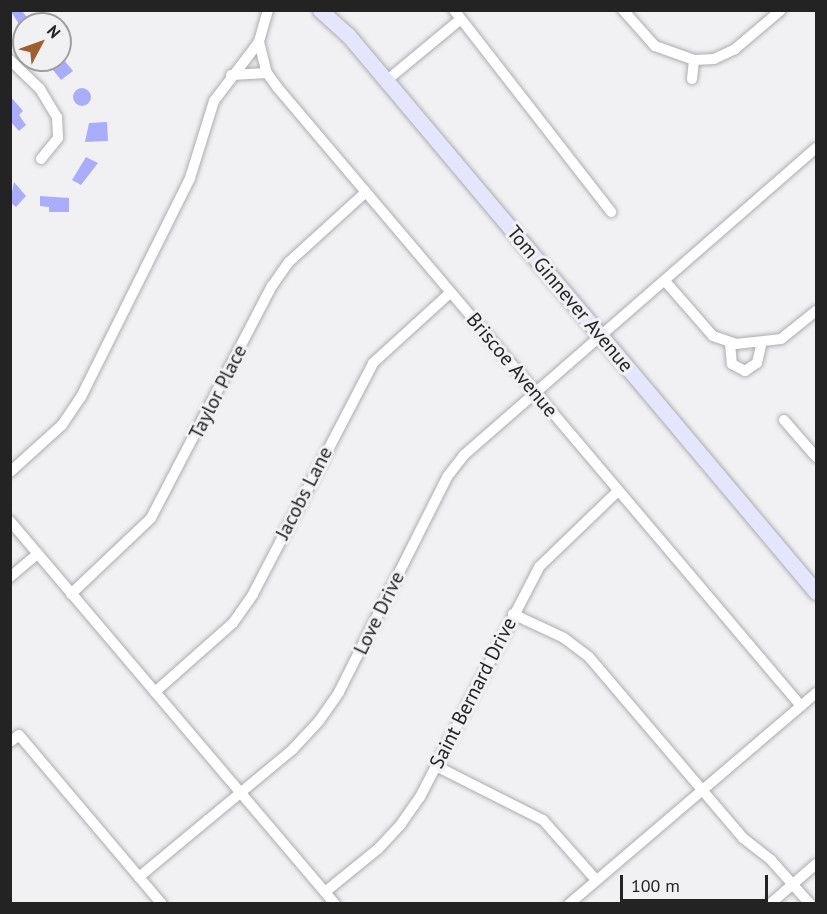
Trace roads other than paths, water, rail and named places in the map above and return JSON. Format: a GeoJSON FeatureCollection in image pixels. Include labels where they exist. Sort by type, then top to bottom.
{"type":"FeatureCollection","features":[{"type":"Feature","properties":{"kind":"main road","name":"Tom Ginnever Avenue"},"geometry":{"type":"LineString","coordinates":[[320,10],[386,81],[816,592]]}},
{"type":"Feature","properties":{"kind":"street"},"geometry":{"type":"LineString","coordinates":[[10,472],[63,425],[81,397],[171,218],[214,101],[231,75],[259,42],[268,10]]}},
{"type":"Feature","properties":{"kind":"street"},"geometry":{"type":"LineString","coordinates":[[623,10],[656,46],[694,60],[714,59],[735,49],[781,10]]}},
{"type":"Feature","properties":{"kind":"street"},"geometry":{"type":"LineString","coordinates":[[386,81],[457,15],[611,212]]}},
{"type":"Feature","properties":{"kind":"street","name":"Briscoe Avenue"},"geometry":{"type":"LineString","coordinates":[[259,42],[267,73],[450,293],[801,706]]}},
{"type":"Feature","properties":{"kind":"street"},"geometry":{"type":"LineString","coordinates":[[10,60],[40,89],[57,117],[58,138],[41,159]]}},
{"type":"Feature","properties":{"kind":"street"},"geometry":{"type":"LineString","coordinates":[[692,79],[694,60]]}},
{"type":"Feature","properties":{"kind":"street"},"geometry":{"type":"LineString","coordinates":[[231,75],[267,73]]}},
{"type":"Feature","properties":{"kind":"street","name":"Love Drive"},"geometry":{"type":"LineString","coordinates":[[139,877],[241,794],[319,721],[339,693],[447,477],[464,455],[534,391],[602,336],[816,148]]}},
{"type":"Feature","properties":{"kind":"street","name":"Taylor Place"},"geometry":{"type":"LineString","coordinates":[[71,594],[151,518],[272,286],[289,262],[366,192]]}},
{"type":"Feature","properties":{"kind":"street"},"geometry":{"type":"LineString","coordinates":[[665,281],[701,324],[730,343],[761,345],[781,339],[816,311]]}},
{"type":"Feature","properties":{"kind":"street","name":"Jacobs Lane"},"geometry":{"type":"LineString","coordinates":[[155,692],[233,623],[253,594],[372,363],[450,293]]}},
{"type":"Feature","properties":{"kind":"street"},"geometry":{"type":"LineString","coordinates":[[730,343],[732,364],[745,371],[757,363],[761,345]]}},
{"type":"Feature","properties":{"kind":"street"},"geometry":{"type":"LineString","coordinates":[[784,420],[816,457]]}},
{"type":"Feature","properties":{"kind":"street","name":"Saint Bernard Drive"},"geometry":{"type":"LineString","coordinates":[[326,892],[378,849],[401,824],[436,766],[539,567],[618,491]]}},
{"type":"Feature","properties":{"kind":"street"},"geometry":{"type":"LineString","coordinates":[[10,521],[335,903]]}},
{"type":"Feature","properties":{"kind":"street"},"geometry":{"type":"LineString","coordinates":[[10,577],[38,554]]}},
{"type":"Feature","properties":{"kind":"street"},"geometry":{"type":"LineString","coordinates":[[513,614],[564,638],[589,657],[743,838],[810,903]]}},
{"type":"Feature","properties":{"kind":"street"},"geometry":{"type":"LineString","coordinates":[[569,903],[816,693]]}},
{"type":"Feature","properties":{"kind":"street"},"geometry":{"type":"LineString","coordinates":[[10,742],[19,735],[162,903]]}},
{"type":"Feature","properties":{"kind":"street"},"geometry":{"type":"LineString","coordinates":[[436,766],[543,820],[596,880]]}},
{"type":"Feature","properties":{"kind":"street"},"geometry":{"type":"LineString","coordinates":[[770,903],[816,864]]}}]}
